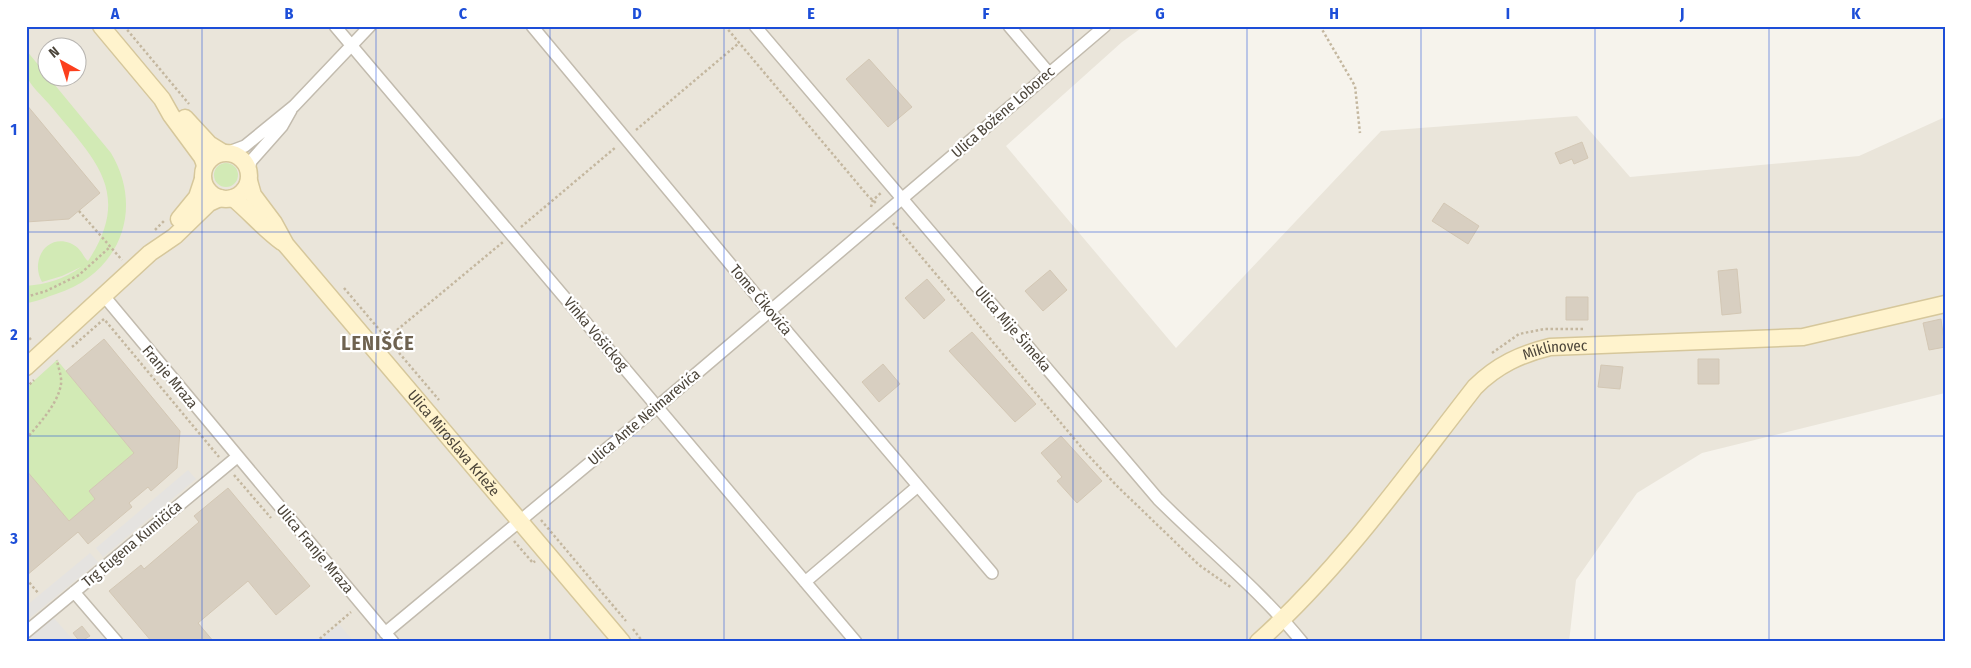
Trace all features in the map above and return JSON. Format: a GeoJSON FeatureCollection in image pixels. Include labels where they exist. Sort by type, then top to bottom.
{"type":"FeatureCollection","features":[{"type":"Feature","properties":{"kind":"street"},"geometry":{"type":"LineString","coordinates":[[101,26],[162,99],[171,115],[202,157],[209,191],[227,198]]}},
{"type":"Feature","properties":{"kind":"street","name":"Vinka Vošickog"},"geometry":{"type":"LineString","coordinates":[[335,26],[856,642]]}},
{"type":"Feature","properties":{"kind":"street"},"geometry":{"type":"LineString","coordinates":[[26,367],[150,253],[192,205],[201,190],[204,172],[209,159],[245,146],[294,106],[370,26]]}},
{"type":"Feature","properties":{"kind":"street","name":"Tome Čikovića"},"geometry":{"type":"LineString","coordinates":[[532,26],[992,573]]}},
{"type":"Feature","properties":{"kind":"street","name":"Ulica Mije Šimeka"},"geometry":{"type":"LineString","coordinates":[[755,26],[1158,499],[1283,620]]}},
{"type":"Feature","properties":{"kind":"street"},"geometry":{"type":"LineString","coordinates":[[1009,26],[1049,72]]}},
{"type":"Feature","properties":{"kind":"street","name":"Ulica Božene Loborec"},"geometry":{"type":"LineString","coordinates":[[902,199],[1105,26]]}},
{"type":"Feature","properties":{"kind":"street"},"geometry":{"type":"LineString","coordinates":[[162,99],[180,113],[209,144],[241,158],[249,175]]}},
{"type":"Feature","properties":{"kind":"street"},"geometry":{"type":"LineString","coordinates":[[150,253],[175,236],[209,203],[243,192],[249,175],[251,161],[282,126],[294,106]]}},
{"type":"Feature","properties":{"kind":"street","name":"Ulica Miroslava Krleže"},"geometry":{"type":"LineString","coordinates":[[249,175],[253,195],[274,223],[286,245],[622,642]]}},
{"type":"Feature","properties":{"kind":"street","name":"Ulica Miroslava Krleže"},"geometry":{"type":"LineString","coordinates":[[227,198],[250,212],[264,229],[286,245]]}},
{"type":"Feature","properties":{"kind":"street","name":"Ulica Ante Neimarevića"},"geometry":{"type":"LineString","coordinates":[[385,633],[657,407],[902,199]]}},
{"type":"Feature","properties":{"kind":"street","name":"Franje Mraza"},"geometry":{"type":"LineString","coordinates":[[104,296],[237,457]]}},
{"type":"Feature","properties":{"kind":"street","name":"Miklinovec"},"geometry":{"type":"LineString","coordinates":[[1258,642],[1283,620],[1329,570],[1475,386],[1489,373],[1526,353],[1550,346],[1803,337],[1945,304]]}},
{"type":"Feature","properties":{"kind":"street","name":"Trg Eugena Kumičića"},"geometry":{"type":"LineString","coordinates":[[26,632],[237,457]]}},
{"type":"Feature","properties":{"kind":"street","name":"Ulica Franje Mraza"},"geometry":{"type":"LineString","coordinates":[[237,457],[393,642]]}},
{"type":"Feature","properties":{"kind":"street"},"geometry":{"type":"LineString","coordinates":[[805,582],[918,486]]}},
{"type":"Feature","properties":{"kind":"street"},"geometry":{"type":"LineString","coordinates":[[74,592],[117,642]]}},
{"type":"Feature","properties":{"kind":"street"},"geometry":{"type":"LineString","coordinates":[[1283,620],[1302,642]]}},
{"type":"Feature","properties":{"kind":"path"},"geometry":{"type":"LineString","coordinates":[[124,26],[193,109]]}},
{"type":"Feature","properties":{"kind":"path"},"geometry":{"type":"LineString","coordinates":[[725,26],[1093,460],[1200,566],[1238,592]]}},
{"type":"Feature","properties":{"kind":"path"},"geometry":{"type":"LineString","coordinates":[[1320,26],[1355,86],[1360,132]]}},
{"type":"Feature","properties":{"kind":"path"},"geometry":{"type":"LineString","coordinates":[[626,138],[739,43]]}},
{"type":"Feature","properties":{"kind":"path"},"geometry":{"type":"LineString","coordinates":[[79,211],[122,262],[129,255]]}},
{"type":"Feature","properties":{"kind":"path"},"geometry":{"type":"LineString","coordinates":[[149,236],[169,216]]}},
{"type":"Feature","properties":{"kind":"path"},"geometry":{"type":"LineString","coordinates":[[26,297],[46,291],[79,276],[110,247]]}},
{"type":"Feature","properties":{"kind":"path"},"geometry":{"type":"LineString","coordinates":[[340,283],[445,407]]}},
{"type":"Feature","properties":{"kind":"path"},"geometry":{"type":"LineString","coordinates":[[1490,354],[1519,334],[1544,329],[1588,329]]}},
{"type":"Feature","properties":{"kind":"path"},"geometry":{"type":"LineString","coordinates":[[26,334],[35,344],[30,347]]}},
{"type":"Feature","properties":{"kind":"path"},"geometry":{"type":"LineString","coordinates":[[26,439],[52,406],[58,394],[61,383],[57,360]]}},
{"type":"Feature","properties":{"kind":"path"},"geometry":{"type":"LineString","coordinates":[[533,511],[643,642]]}},
{"type":"Feature","properties":{"kind":"path"},"geometry":{"type":"LineString","coordinates":[[26,582],[28,581],[39,594]]}},
{"type":"Feature","properties":{"kind":"path"},"geometry":{"type":"LineString","coordinates":[[316,642],[352,611]]}},
{"type":"Feature","properties":{"kind":"shaded area"},"geometry":{"type":"Polygon","coordinates":[[[26,26],[1144,26],[1122,42],[1006,146],[1176,348],[1381,131],[1577,116],[1630,177],[1859,156],[1945,117],[1945,393],[1702,453],[1637,493],[1576,580],[1569,642],[26,642],[26,26]]]}},
{"type":"Feature","properties":{"kind":"shaded area"},"geometry":{"type":"Polygon","coordinates":[[[188,470],[196,479],[103,557],[96,548],[188,470]]]}},
{"type":"Feature","properties":{"kind":"shaded area"},"geometry":{"type":"Polygon","coordinates":[[[90,553],[98,562],[26,621],[26,606],[90,553]]]}},
{"type":"Feature","properties":{"kind":"shaded area"},"geometry":{"type":"Polygon","coordinates":[[[53,617],[75,642],[26,642],[26,640],[53,617]]]}},
{"type":"Feature","properties":{"kind":"shaded area"},"geometry":{"type":"Polygon","coordinates":[[[339,624],[354,642],[318,642],[339,624]]]}},
{"type":"Feature","properties":{"kind":"green space"},"geometry":{"type":"Polygon","coordinates":[[[26,50],[38,65],[38,88],[57,88],[111,153],[121,175],[126,196],[125,217],[120,237],[110,256],[96,272],[78,285],[34,302],[26,303],[26,286],[55,280],[81,267],[62,276],[42,282],[38,266],[42,251],[54,242],[61,241],[77,247],[88,261],[101,236],[108,215],[107,195],[102,177],[93,159],[34,87],[27,77],[26,50]]]}},
{"type":"Feature","properties":{"kind":"green space"},"geometry":{"type":"Polygon","coordinates":[[[226,163],[234,167],[238,175],[234,183],[226,187],[218,183],[214,175],[218,167],[226,163]]]}},
{"type":"Feature","properties":{"kind":"green space"},"geometry":{"type":"Polygon","coordinates":[[[57,360],[134,453],[89,491],[95,499],[69,521],[26,470],[26,388],[57,360]]]}},
{"type":"Feature","properties":{"kind":"building"},"geometry":{"type":"Polygon","coordinates":[[[869,59],[912,107],[888,127],[846,79],[869,59]]]}},
{"type":"Feature","properties":{"kind":"building"},"geometry":{"type":"Polygon","coordinates":[[[26,104],[100,193],[69,219],[26,222],[26,104]]]}},
{"type":"Feature","properties":{"kind":"building"},"geometry":{"type":"Polygon","coordinates":[[[1582,142],[1588,158],[1574,164],[1572,159],[1560,164],[1555,153],[1582,142]]]}},
{"type":"Feature","properties":{"kind":"building"},"geometry":{"type":"Polygon","coordinates":[[[1444,203],[1479,226],[1468,244],[1432,221],[1444,203]]]}},
{"type":"Feature","properties":{"kind":"building"},"geometry":{"type":"Polygon","coordinates":[[[1737,269],[1741,313],[1722,315],[1718,271],[1737,269]]]}},
{"type":"Feature","properties":{"kind":"building"},"geometry":{"type":"Polygon","coordinates":[[[1050,270],[1067,290],[1043,311],[1025,291],[1050,270]]]}},
{"type":"Feature","properties":{"kind":"building"},"geometry":{"type":"Polygon","coordinates":[[[927,279],[945,300],[924,319],[905,298],[927,279]]]}},
{"type":"Feature","properties":{"kind":"building"},"geometry":{"type":"Polygon","coordinates":[[[1566,297],[1588,297],[1588,320],[1566,320],[1566,297]]]}},
{"type":"Feature","properties":{"kind":"building"},"geometry":{"type":"Polygon","coordinates":[[[1941,319],[1945,347],[1929,350],[1923,323],[1941,319]]]}},
{"type":"Feature","properties":{"kind":"building"},"geometry":{"type":"Polygon","coordinates":[[[972,332],[1036,404],[1015,422],[949,351],[972,332]]]}},
{"type":"Feature","properties":{"kind":"building"},"geometry":{"type":"Polygon","coordinates":[[[104,339],[180,431],[177,468],[151,491],[148,487],[129,503],[132,507],[88,544],[78,532],[26,576],[26,470],[69,521],[95,499],[89,491],[134,453],[66,371],[104,339]]]}},
{"type":"Feature","properties":{"kind":"building"},"geometry":{"type":"Polygon","coordinates":[[[1698,359],[1719,359],[1719,384],[1698,384],[1698,359]]]}},
{"type":"Feature","properties":{"kind":"building"},"geometry":{"type":"Polygon","coordinates":[[[883,364],[900,384],[879,402],[862,382],[883,364]]]}},
{"type":"Feature","properties":{"kind":"building"},"geometry":{"type":"Polygon","coordinates":[[[1601,365],[1623,367],[1620,389],[1598,387],[1601,365]]]}},
{"type":"Feature","properties":{"kind":"building"},"geometry":{"type":"Polygon","coordinates":[[[1061,436],[1102,481],[1077,503],[1057,481],[1062,477],[1041,453],[1061,436]]]}},
{"type":"Feature","properties":{"kind":"building"},"geometry":{"type":"Polygon","coordinates":[[[228,488],[310,586],[276,615],[248,581],[198,623],[214,642],[152,642],[109,591],[141,565],[144,569],[199,522],[194,516],[228,488]]]}},
{"type":"Feature","properties":{"kind":"building"},"geometry":{"type":"Polygon","coordinates":[[[82,626],[90,636],[80,642],[73,633],[82,626]]]}},
{"type":"Feature","properties":{"kind":"district","name":"LENIŠĆE"},"geometry":{"type":"Point","coordinates":[378,343]}}]}
